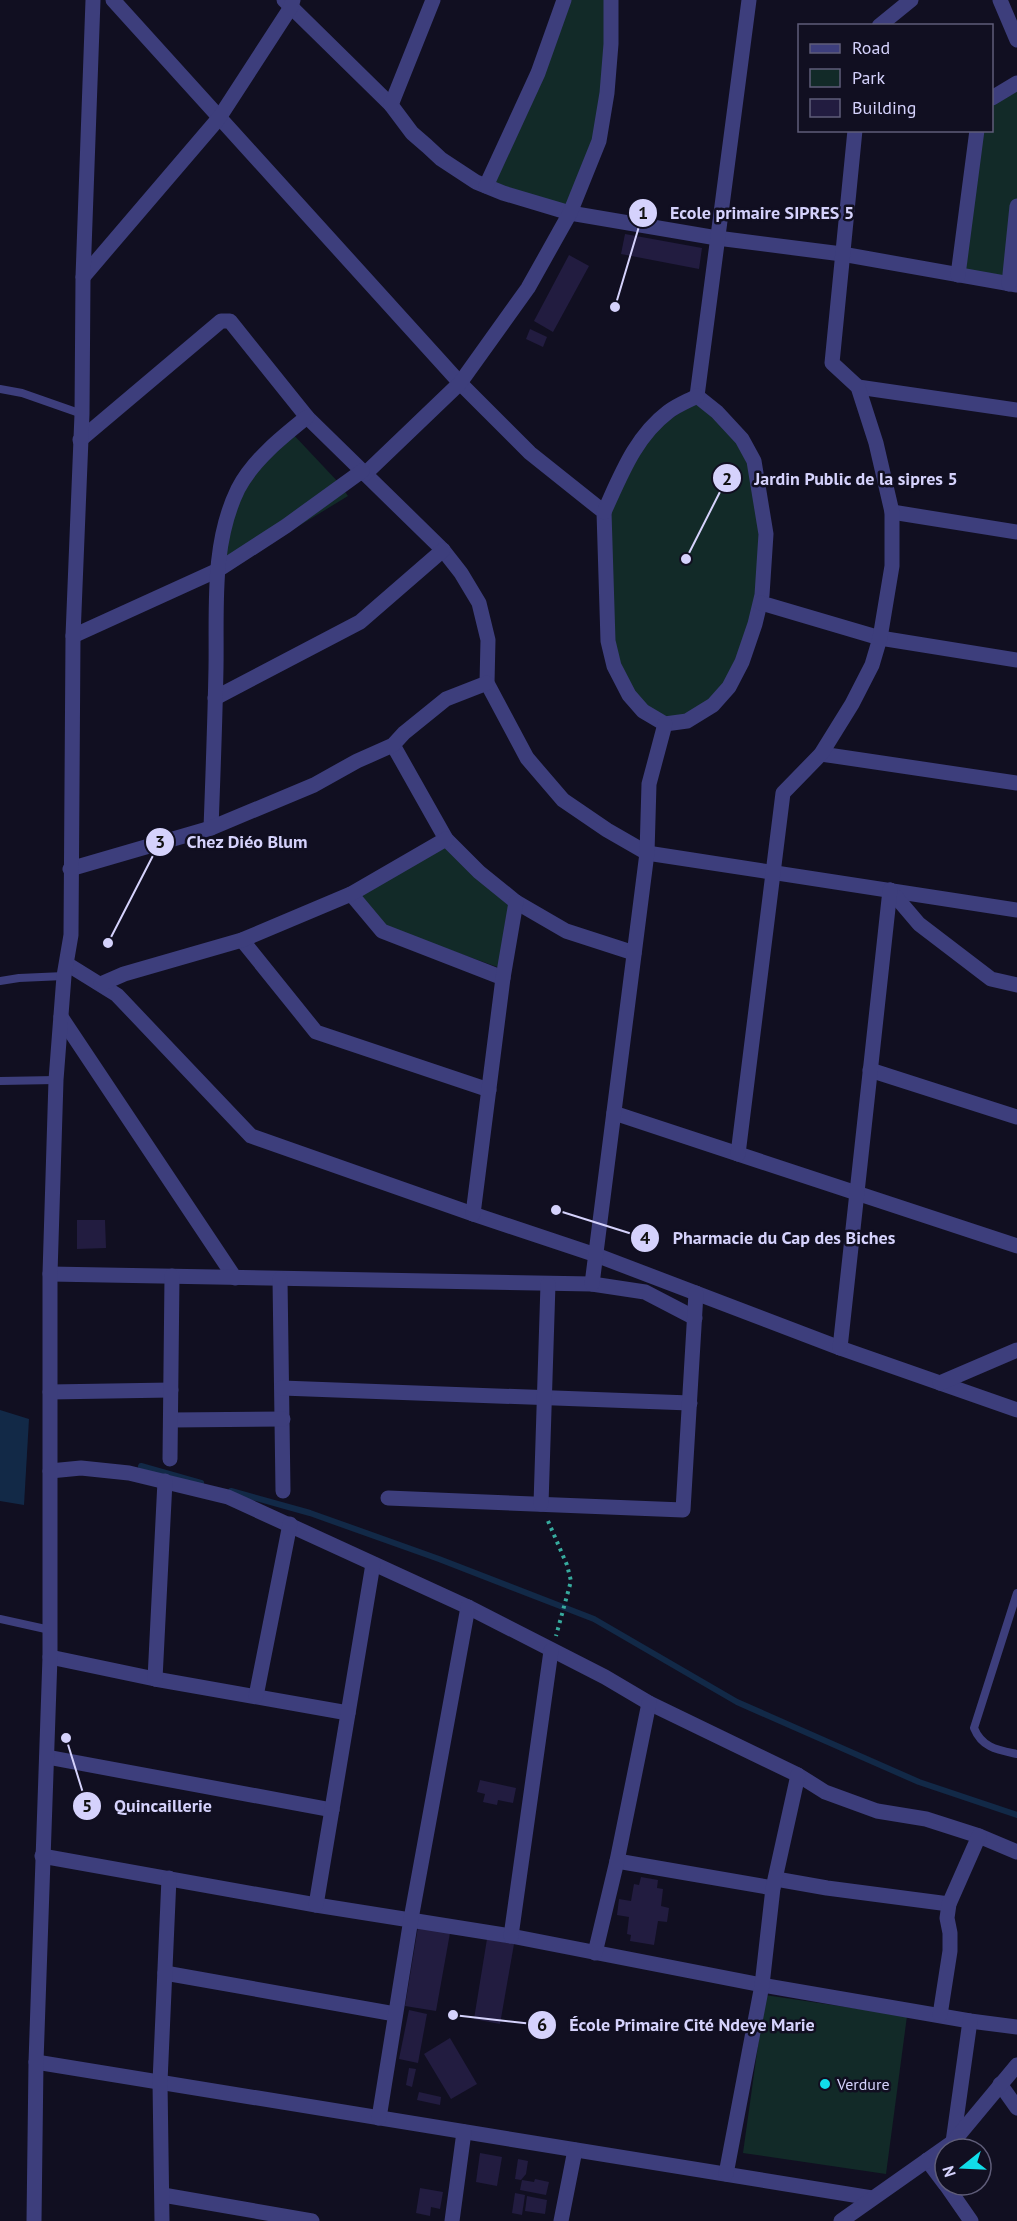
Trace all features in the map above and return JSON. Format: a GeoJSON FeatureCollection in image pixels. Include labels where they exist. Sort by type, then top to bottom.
{"type":"FeatureCollection","features":[{"type":"Feature","properties":{"kind":"street"},"geometry":{"type":"LineString","coordinates":[[34,2221],[36,2062],[50,1657],[50,1274],[56,1080],[65,970],[71,934],[73,636],[82,414],[82,278],[93,0]]}},
{"type":"Feature","properties":{"kind":"street"},"geometry":{"type":"LineString","coordinates":[[113,0],[460,383],[530,453],[604,512]]}},
{"type":"Feature","properties":{"kind":"street"},"geometry":{"type":"LineString","coordinates":[[390,105],[433,0]]}},
{"type":"Feature","properties":{"kind":"street"},"geometry":{"type":"LineString","coordinates":[[486,186],[538,73],[564,0]]}},
{"type":"Feature","properties":{"kind":"street"},"geometry":{"type":"LineString","coordinates":[[73,636],[218,570],[286,526],[364,472],[460,383],[528,288],[570,213],[599,141],[608,83],[611,0]]}},
{"type":"Feature","properties":{"kind":"street"},"geometry":{"type":"LineString","coordinates":[[697,396],[749,0]]}},
{"type":"Feature","properties":{"kind":"street"},"geometry":{"type":"LineString","coordinates":[[881,24],[911,0]]}},
{"type":"Feature","properties":{"kind":"street"},"geometry":{"type":"LineString","coordinates":[[1000,0],[1017,40]]}},
{"type":"Feature","properties":{"kind":"street"},"geometry":{"type":"LineString","coordinates":[[82,278],[219,118],[289,2],[390,105],[412,133],[441,159],[476,182],[570,213],[717,238],[842,254],[1013,285],[1017,206]]}},
{"type":"Feature","properties":{"kind":"street"},"geometry":{"type":"LineString","coordinates":[[993,97],[1017,83]]}},
{"type":"Feature","properties":{"kind":"street"},"geometry":{"type":"LineString","coordinates":[[738,1154],[783,792],[821,754],[852,704],[872,665],[880,638],[892,566],[892,512],[876,443],[858,387],[832,363],[855,132]]}},
{"type":"Feature","properties":{"kind":"street"},"geometry":{"type":"LineString","coordinates":[[958,274],[976,132]]}},
{"type":"Feature","properties":{"kind":"street"},"geometry":{"type":"LineString","coordinates":[[80,440],[221,321],[230,321],[307,417],[443,550],[461,573],[479,603],[488,640],[487,682],[527,758],[563,800],[607,830],[647,853],[1017,909]]}},
{"type":"Feature","properties":{"kind":"street"},"geometry":{"type":"LineString","coordinates":[[858,387],[1017,410]]}},
{"type":"Feature","properties":{"kind":"street"},"geometry":{"type":"LineString","coordinates":[[697,396],[717,412],[742,439],[754,461],[766,534],[761,603],[742,662],[729,687],[713,705],[687,721],[665,724],[643,711],[628,695],[614,666],[608,641],[604,512],[623,471],[644,434],[669,411],[697,396]]}},
{"type":"Feature","properties":{"kind":"street"},"geometry":{"type":"LineString","coordinates":[[212,828],[218,570],[224,527],[239,488],[256,464],[278,441],[307,417]]}},
{"type":"Feature","properties":{"kind":"street"},"geometry":{"type":"LineString","coordinates":[[892,512],[1017,532]]}},
{"type":"Feature","properties":{"kind":"street"},"geometry":{"type":"LineString","coordinates":[[215,698],[360,622],[443,550]]}},
{"type":"Feature","properties":{"kind":"street"},"geometry":{"type":"LineString","coordinates":[[761,603],[880,638],[1017,660]]}},
{"type":"Feature","properties":{"kind":"street"},"geometry":{"type":"LineString","coordinates":[[70,869],[212,828],[314,785],[357,761],[393,745],[404,733],[446,699],[487,682]]}},
{"type":"Feature","properties":{"kind":"street"},"geometry":{"type":"LineString","coordinates":[[592,1284],[647,853],[649,784],[665,724]]}},
{"type":"Feature","properties":{"kind":"street"},"geometry":{"type":"LineString","coordinates":[[393,745],[446,839],[479,872],[516,902],[566,931],[634,952]]}},
{"type":"Feature","properties":{"kind":"street"},"geometry":{"type":"LineString","coordinates":[[821,754],[1017,783]]}},
{"type":"Feature","properties":{"kind":"street"},"geometry":{"type":"LineString","coordinates":[[101,984],[124,974],[242,940],[351,894],[446,839]]}},
{"type":"Feature","properties":{"kind":"street"},"geometry":{"type":"LineString","coordinates":[[890,890],[919,924],[982,972],[992,979],[1017,985]]}},
{"type":"Feature","properties":{"kind":"street"},"geometry":{"type":"LineString","coordinates":[[840,1348],[890,890]]}},
{"type":"Feature","properties":{"kind":"street"},"geometry":{"type":"LineString","coordinates":[[351,894],[382,931],[503,978]]}},
{"type":"Feature","properties":{"kind":"street"},"geometry":{"type":"LineString","coordinates":[[473,1214],[503,978],[516,902]]}},
{"type":"Feature","properties":{"kind":"street"},"geometry":{"type":"LineString","coordinates":[[242,940],[316,1032],[489,1090]]}},
{"type":"Feature","properties":{"kind":"street"},"geometry":{"type":"LineString","coordinates":[[65,970],[101,984],[117,995],[251,1136],[596,1255],[840,1348],[1017,1410]]}},
{"type":"Feature","properties":{"kind":"street"},"geometry":{"type":"LineString","coordinates":[[61,1017],[235,1278]]}},
{"type":"Feature","properties":{"kind":"street"},"geometry":{"type":"LineString","coordinates":[[870,1070],[1017,1117]]}},
{"type":"Feature","properties":{"kind":"street"},"geometry":{"type":"LineString","coordinates":[[614,1113],[1017,1246]]}},
{"type":"Feature","properties":{"kind":"street"},"geometry":{"type":"LineString","coordinates":[[50,1274],[592,1284],[645,1292],[695,1318]]}},
{"type":"Feature","properties":{"kind":"street"},"geometry":{"type":"LineString","coordinates":[[170,1459],[172,1276]]}},
{"type":"Feature","properties":{"kind":"street"},"geometry":{"type":"LineString","coordinates":[[280,1278],[283,1491]]}},
{"type":"Feature","properties":{"kind":"street"},"geometry":{"type":"LineString","coordinates":[[541,1504],[548,1284]]}},
{"type":"Feature","properties":{"kind":"street"},"geometry":{"type":"LineString","coordinates":[[388,1498],[683,1510],[696,1293]]}},
{"type":"Feature","properties":{"kind":"street"},"geometry":{"type":"LineString","coordinates":[[940,1383],[1017,1350]]}},
{"type":"Feature","properties":{"kind":"street"},"geometry":{"type":"LineString","coordinates":[[282,1388],[690,1403]]}},
{"type":"Feature","properties":{"kind":"street"},"geometry":{"type":"LineString","coordinates":[[50,1392],[171,1390]]}},
{"type":"Feature","properties":{"kind":"street"},"geometry":{"type":"LineString","coordinates":[[171,1420],[283,1419]]}},
{"type":"Feature","properties":{"kind":"street"},"geometry":{"type":"LineString","coordinates":[[50,1471],[81,1468],[129,1473],[228,1497],[468,1607],[605,1677],[649,1703],[798,1775],[825,1792],[877,1811],[926,1819],[979,1836],[1017,1852]]}},
{"type":"Feature","properties":{"kind":"street"},"geometry":{"type":"LineString","coordinates":[[155,1679],[165,1481]]}},
{"type":"Feature","properties":{"kind":"street"},"geometry":{"type":"LineString","coordinates":[[256,1696],[290,1524]]}},
{"type":"Feature","properties":{"kind":"street"},"geometry":{"type":"LineString","coordinates":[[316,1905],[374,1564]]}},
{"type":"Feature","properties":{"kind":"street"},"geometry":{"type":"LineString","coordinates":[[379,2118],[411,1919],[468,1607]]}},
{"type":"Feature","properties":{"kind":"street"},"geometry":{"type":"LineString","coordinates":[[511,1936],[551,1651]]}},
{"type":"Feature","properties":{"kind":"street"},"geometry":{"type":"LineString","coordinates":[[50,1657],[155,1679],[348,1713]]}},
{"type":"Feature","properties":{"kind":"street"},"geometry":{"type":"LineString","coordinates":[[595,1953],[617,1861],[649,1703]]}},
{"type":"Feature","properties":{"kind":"street"},"geometry":{"type":"LineString","coordinates":[[47,1757],[332,1810]]}},
{"type":"Feature","properties":{"kind":"street"},"geometry":{"type":"LineString","coordinates":[[726,2175],[762,1985],[775,1884],[798,1775]]}},
{"type":"Feature","properties":{"kind":"street"},"geometry":{"type":"LineString","coordinates":[[940,2015],[950,1951],[947,1918],[949,1904],[979,1836]]}},
{"type":"Feature","properties":{"kind":"street"},"geometry":{"type":"LineString","coordinates":[[42,1856],[316,1905],[511,1936],[762,1985],[1017,2027]]}},
{"type":"Feature","properties":{"kind":"street"},"geometry":{"type":"LineString","coordinates":[[617,1861],[775,1884],[827,1888],[949,1904]]}},
{"type":"Feature","properties":{"kind":"street"},"geometry":{"type":"LineString","coordinates":[[162,2221],[160,2082],[170,1878]]}},
{"type":"Feature","properties":{"kind":"street"},"geometry":{"type":"LineString","coordinates":[[165,1973],[395,2014]]}},
{"type":"Feature","properties":{"kind":"street"},"geometry":{"type":"LineString","coordinates":[[953,2137],[970,2021]]}},
{"type":"Feature","properties":{"kind":"street"},"geometry":{"type":"LineString","coordinates":[[36,2062],[872,2198]]}},
{"type":"Feature","properties":{"kind":"street"},"geometry":{"type":"LineString","coordinates":[[956,2137],[1017,2065]]}},
{"type":"Feature","properties":{"kind":"street"},"geometry":{"type":"LineString","coordinates":[[1000,2084],[1017,2108]]}},
{"type":"Feature","properties":{"kind":"street"},"geometry":{"type":"LineString","coordinates":[[452,2221],[464,2132]]}},
{"type":"Feature","properties":{"kind":"street"},"geometry":{"type":"LineString","coordinates":[[561,2221],[575,2150]]}},
{"type":"Feature","properties":{"kind":"street"},"geometry":{"type":"LineString","coordinates":[[841,2221],[933,2156]]}},
{"type":"Feature","properties":{"kind":"street"},"geometry":{"type":"LineString","coordinates":[[927,2160],[933,2168]]}},
{"type":"Feature","properties":{"kind":"street"},"geometry":{"type":"LineString","coordinates":[[163,2195],[312,2221]]}},
{"type":"Feature","properties":{"kind":"street"},"geometry":{"type":"LineString","coordinates":[[954,2197],[971,2221]]}},
{"type":"Feature","properties":{"kind":"lane"},"geometry":{"type":"LineString","coordinates":[[0,389],[22,393],[82,414]]}},
{"type":"Feature","properties":{"kind":"lane"},"geometry":{"type":"LineString","coordinates":[[0,981],[65,970]]}},
{"type":"Feature","properties":{"kind":"lane"},"geometry":{"type":"LineString","coordinates":[[0,1081],[56,1080]]}},
{"type":"Feature","properties":{"kind":"lane"},"geometry":{"type":"LineString","coordinates":[[1017,1593],[974,1728],[977,1737],[991,1748],[1017,1754]]}},
{"type":"Feature","properties":{"kind":"lane"},"geometry":{"type":"LineString","coordinates":[[0,1619],[50,1630]]}},
{"type":"Feature","properties":{"kind":"path"},"geometry":{"type":"LineString","coordinates":[[541,1504],[567,1565],[571,1581],[562,1620]]}},
{"type":"Feature","properties":{"kind":"green space"},"geometry":{"type":"Polygon","coordinates":[[[566,0],[611,0],[597,140],[572,210],[488,183],[566,0]]]}},
{"type":"Feature","properties":{"kind":"green space"},"geometry":{"type":"Polygon","coordinates":[[[1017,87],[1017,217],[1009,279],[959,273],[978,132],[993,132],[993,100],[1017,87]]]}},
{"type":"Feature","properties":{"kind":"green space"},"geometry":{"type":"Polygon","coordinates":[[[699,401],[738,441],[760,484],[769,532],[745,662],[704,708],[664,722],[628,693],[606,640],[605,513],[645,435],[699,401]]]}},
{"type":"Feature","properties":{"kind":"green space"},"geometry":{"type":"Polygon","coordinates":[[[291,432],[339,483],[348,496],[223,572],[227,527],[241,487],[291,432]]]}},
{"type":"Feature","properties":{"kind":"green space"},"geometry":{"type":"Polygon","coordinates":[[[446,842],[516,907],[503,969],[385,927],[354,895],[446,842]]]}},
{"type":"Feature","properties":{"kind":"green space","name":"Verdure"},"geometry":{"type":"Polygon","coordinates":[[[765,1995],[907,2016],[886,2174],[743,2153],[765,1995]]]}},
{"type":"Feature","properties":{"kind":"water"},"geometry":{"type":"Polygon","coordinates":[[[0,1410],[29,1419],[24,1505],[0,1501],[0,1410]]]}},
{"type":"Feature","properties":{"kind":"building"},"geometry":{"type":"Polygon","coordinates":[[[625,234],[702,248],[699,269],[621,254],[625,234]]]}},
{"type":"Feature","properties":{"kind":"building"},"geometry":{"type":"Polygon","coordinates":[[[569,255],[589,266],[553,332],[534,321],[569,255]]]}},
{"type":"Feature","properties":{"kind":"building"},"geometry":{"type":"Polygon","coordinates":[[[530,329],[547,337],[543,347],[526,339],[530,329]]]}},
{"type":"Feature","properties":{"kind":"building"},"geometry":{"type":"Polygon","coordinates":[[[77,1220],[105,1220],[106,1248],[77,1249],[77,1220]]]}},
{"type":"Feature","properties":{"kind":"building"},"geometry":{"type":"Polygon","coordinates":[[[480,1780],[516,1788],[513,1803],[498,1800],[497,1805],[483,1802],[485,1794],[477,1792],[480,1780]]]}},
{"type":"Feature","properties":{"kind":"building"},"geometry":{"type":"Polygon","coordinates":[[[641,1877],[658,1880],[657,1888],[663,1889],[661,1906],[669,1908],[667,1922],[658,1921],[654,1945],[630,1941],[631,1935],[627,1934],[629,1917],[617,1915],[619,1899],[631,1901],[634,1884],[639,1885],[641,1877]]]}},
{"type":"Feature","properties":{"kind":"building"},"geometry":{"type":"Polygon","coordinates":[[[418,1927],[450,1933],[436,2011],[405,2006],[418,1927]]]}},
{"type":"Feature","properties":{"kind":"building"},"geometry":{"type":"Polygon","coordinates":[[[487,1939],[514,1944],[500,2024],[474,2019],[487,1939]]]}},
{"type":"Feature","properties":{"kind":"building"},"geometry":{"type":"Polygon","coordinates":[[[409,2010],[427,2014],[418,2063],[399,2059],[409,2010]]]}},
{"type":"Feature","properties":{"kind":"building"},"geometry":{"type":"Polygon","coordinates":[[[450,2038],[477,2084],[451,2099],[424,2054],[450,2038]]]}},
{"type":"Feature","properties":{"kind":"building"},"geometry":{"type":"Polygon","coordinates":[[[409,2068],[416,2069],[412,2087],[406,2085],[409,2068]]]}},
{"type":"Feature","properties":{"kind":"building"},"geometry":{"type":"Polygon","coordinates":[[[419,2092],[441,2097],[440,2105],[417,2100],[419,2092]]]}},
{"type":"Feature","properties":{"kind":"building"},"geometry":{"type":"Polygon","coordinates":[[[480,2153],[502,2157],[497,2186],[476,2182],[480,2153]]]}},
{"type":"Feature","properties":{"kind":"building"},"geometry":{"type":"Polygon","coordinates":[[[518,2159],[528,2161],[526,2174],[521,2180],[515,2179],[518,2159]]]}},
{"type":"Feature","properties":{"kind":"building"},"geometry":{"type":"Polygon","coordinates":[[[535,2179],[549,2182],[546,2195],[520,2190],[522,2180],[534,2182],[535,2179]]]}},
{"type":"Feature","properties":{"kind":"building"},"geometry":{"type":"Polygon","coordinates":[[[420,2188],[443,2192],[440,2209],[431,2207],[430,2216],[416,2213],[420,2188]]]}},
{"type":"Feature","properties":{"kind":"building"},"geometry":{"type":"Polygon","coordinates":[[[515,2193],[525,2195],[522,2215],[512,2213],[515,2193]]]}},
{"type":"Feature","properties":{"kind":"building"},"geometry":{"type":"Polygon","coordinates":[[[527,2196],[547,2200],[545,2214],[525,2211],[527,2196]]]}},
{"type":"Feature","properties":{"kind":"waterway"},"geometry":{"type":"LineString","coordinates":[[141,1466],[201,1483]]}},
{"type":"Feature","properties":{"kind":"waterway"},"geometry":{"type":"LineString","coordinates":[[231,1491],[310,1513],[439,1559],[594,1619],[737,1702],[919,1782],[1017,1815]]}},
{"type":"Feature","properties":{"kind":"place","name":"Ecole primaire SIPRES 5"},"geometry":{"type":"Point","coordinates":[615,307]}},
{"type":"Feature","properties":{"kind":"place","name":"Jardin Public de la sipres 5"},"geometry":{"type":"Point","coordinates":[686,559]}},
{"type":"Feature","properties":{"kind":"place","name":"Chez Diéo Blum"},"geometry":{"type":"Point","coordinates":[108,943]}},
{"type":"Feature","properties":{"kind":"place","name":"Pharmacie du Cap des Biches"},"geometry":{"type":"Point","coordinates":[556,1210]}},
{"type":"Feature","properties":{"kind":"place","name":"Quincaillerie"},"geometry":{"type":"Point","coordinates":[66,1738]}},
{"type":"Feature","properties":{"kind":"place","name":"École Primaire Cité Ndeye Marie"},"geometry":{"type":"Point","coordinates":[453,2015]}},
{"type":"Feature","properties":{"kind":"place","name":"Verdure"},"geometry":{"type":"Point","coordinates":[825,2084]}}]}
